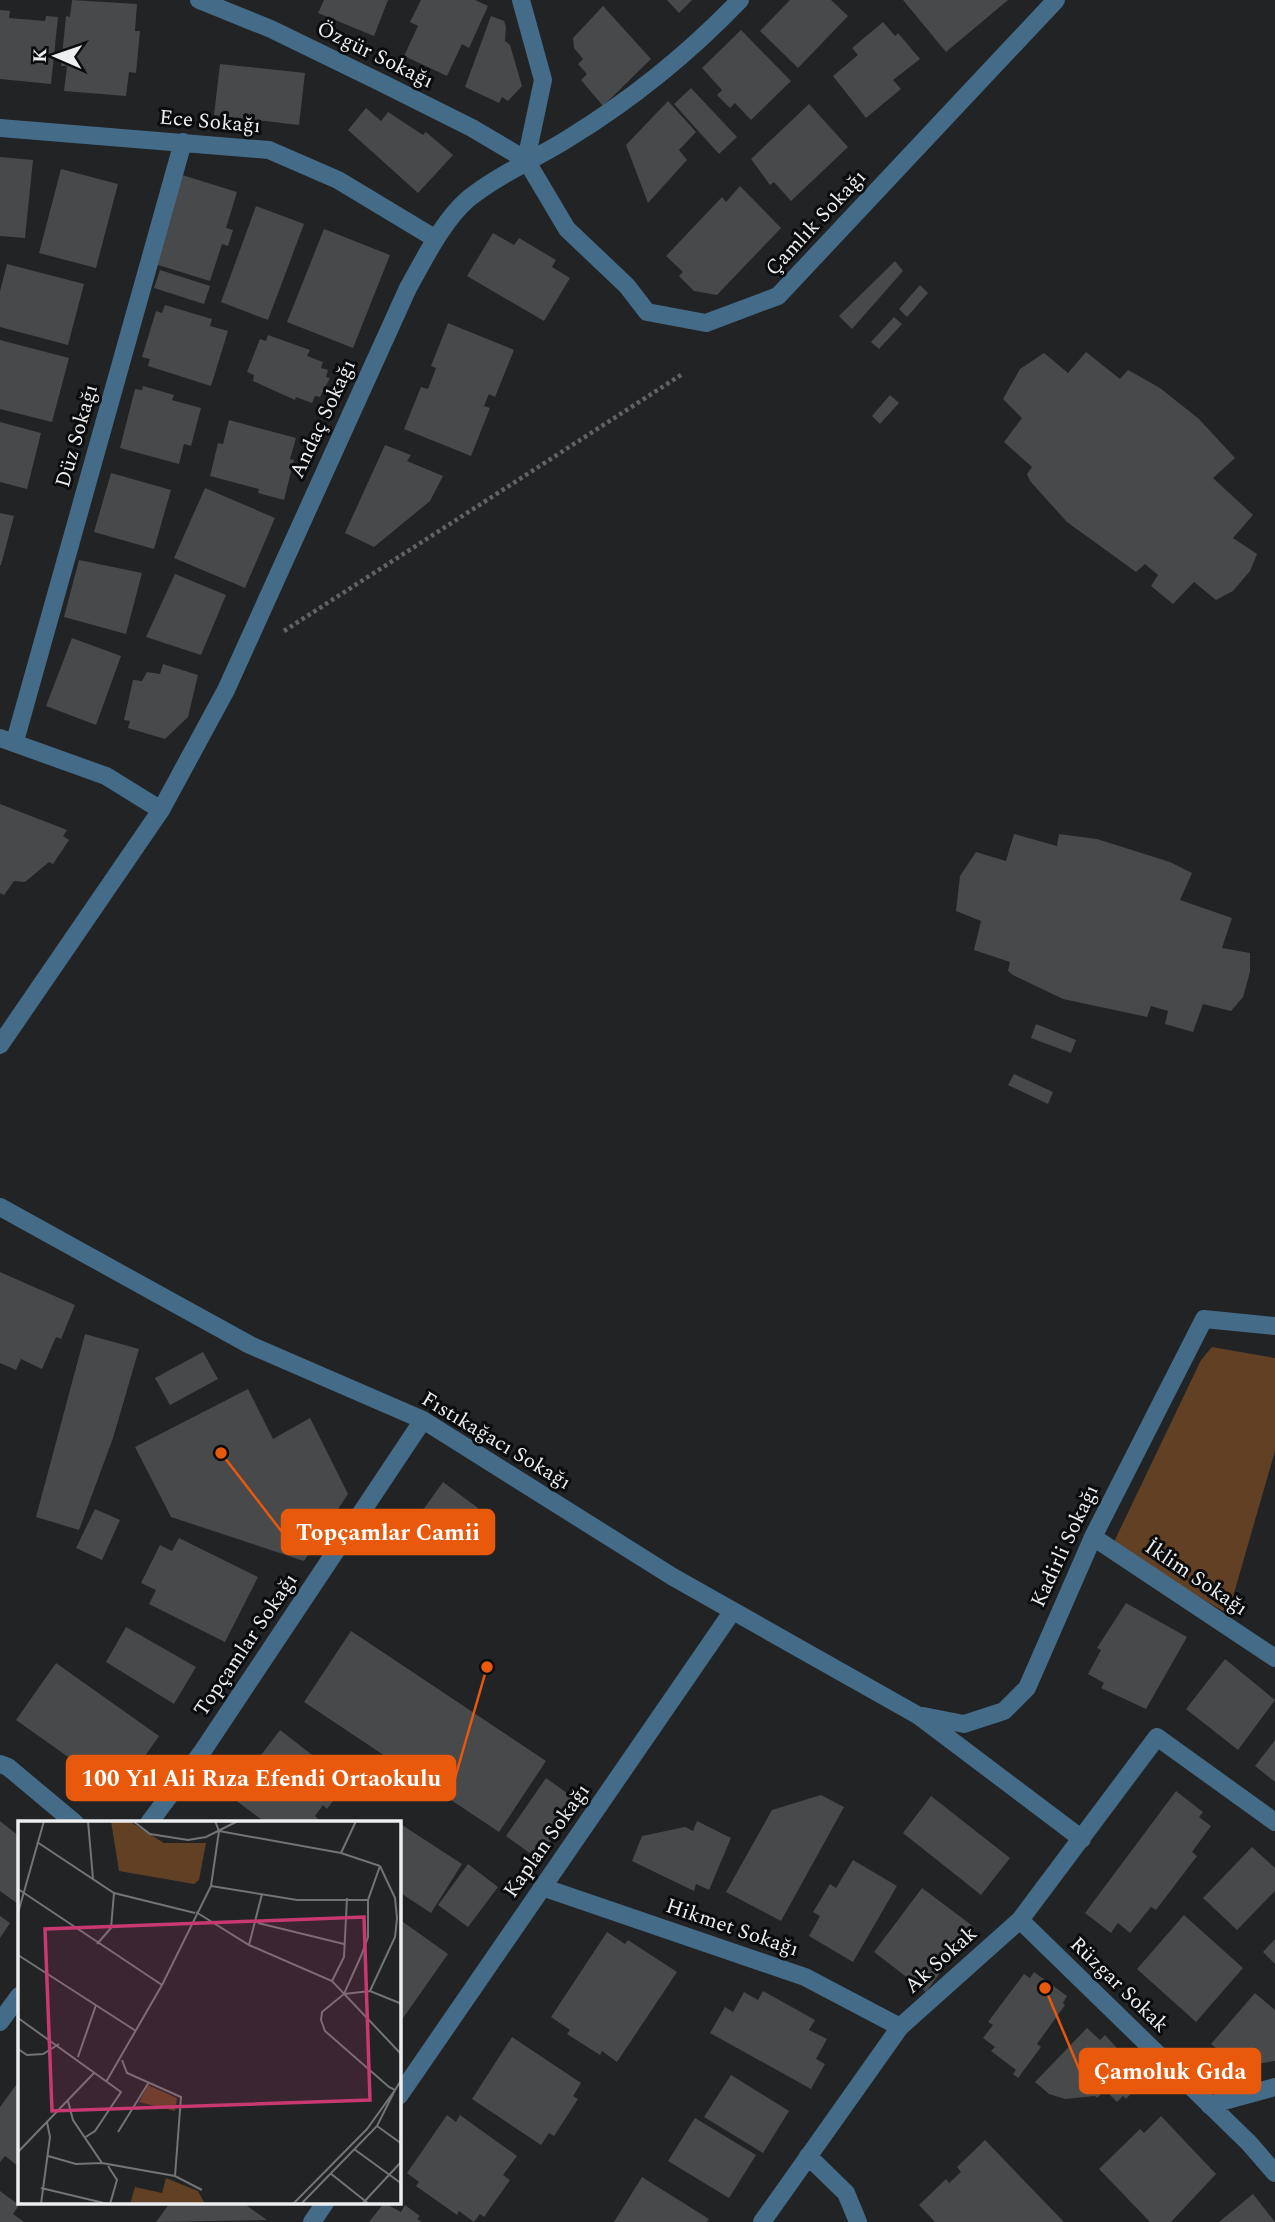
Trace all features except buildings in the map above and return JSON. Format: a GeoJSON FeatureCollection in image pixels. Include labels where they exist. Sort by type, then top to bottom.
{"type":"FeatureCollection","features":[{"type":"Feature","properties":{"kind":"street","name":"Özgür Sokağı"},"geometry":{"type":"LineString","coordinates":[[199,0],[271,29],[382,83],[472,128],[526,160]]}},
{"type":"Feature","properties":{"kind":"street"},"geometry":{"type":"LineString","coordinates":[[521,0],[543,80],[526,160]]}},
{"type":"Feature","properties":{"kind":"street","name":"Andaç Sokağı"},"geometry":{"type":"LineString","coordinates":[[0,1045],[161,810],[239,660],[408,288],[436,239],[467,200],[526,160],[568,139],[638,90],[740,0]]}},
{"type":"Feature","properties":{"kind":"street","name":"Çamlık Sokağı"},"geometry":{"type":"LineString","coordinates":[[526,160],[567,229],[627,286],[647,312],[706,323],[778,296],[1056,0]]}},
{"type":"Feature","properties":{"kind":"street","name":"Ece Sokağı"},"geometry":{"type":"LineString","coordinates":[[0,128],[269,150],[338,180],[436,239]]}},
{"type":"Feature","properties":{"kind":"street","name":"Düz Sokağı"},"geometry":{"type":"LineString","coordinates":[[7,740],[183,142]]}},
{"type":"Feature","properties":{"kind":"street"},"geometry":{"type":"LineString","coordinates":[[7,740],[106,776],[161,810]]}},
{"type":"Feature","properties":{"kind":"street","name":"Fıstıkağacı Sokağı"},"geometry":{"type":"LineString","coordinates":[[0,1207],[250,1345],[423,1420],[732,1612],[919,1716]]}},
{"type":"Feature","properties":{"kind":"street","name":"Kadirli Sokağı"},"geometry":{"type":"LineString","coordinates":[[919,1716],[964,1724],[1004,1711],[1027,1688],[1093,1536],[1204,1319],[1275,1326]]}},
{"type":"Feature","properties":{"kind":"street","name":"Topçamlar Sokağı"},"geometry":{"type":"LineString","coordinates":[[150,1821],[202,1752],[423,1420]]}},
{"type":"Feature","properties":{"kind":"street","name":"İklim Sokağı"},"geometry":{"type":"LineString","coordinates":[[1093,1536],[1275,1658]]}},
{"type":"Feature","properties":{"kind":"street","name":"Kaplan Sokağı"},"geometry":{"type":"LineString","coordinates":[[401,2092],[732,1612]]}},
{"type":"Feature","properties":{"kind":"street"},"geometry":{"type":"LineString","coordinates":[[919,1716],[1082,1839]]}},
{"type":"Feature","properties":{"kind":"street","name":"Ak Sokak"},"geometry":{"type":"LineString","coordinates":[[762,2222],[900,2027],[1020,1920],[1157,1737],[1275,1822]]}},
{"type":"Feature","properties":{"kind":"street"},"geometry":{"type":"LineString","coordinates":[[0,1764],[8,1767],[73,1821]]}},
{"type":"Feature","properties":{"kind":"street","name":"Hikmet Sokağı"},"geometry":{"type":"LineString","coordinates":[[542,1887],[805,1977],[900,2027]]}},
{"type":"Feature","properties":{"kind":"street","name":"Rüzgar Sokak"},"geometry":{"type":"LineString","coordinates":[[1020,1920],[1250,2143],[1275,2173]]}},
{"type":"Feature","properties":{"kind":"street"},"geometry":{"type":"LineString","coordinates":[[0,2022],[18,1997]]}},
{"type":"Feature","properties":{"kind":"street"},"geometry":{"type":"LineString","coordinates":[[1209,2105],[1275,2087]]}},
{"type":"Feature","properties":{"kind":"street"},"geometry":{"type":"LineString","coordinates":[[808,2156],[846,2193],[858,2222]]}},
{"type":"Feature","properties":{"kind":"street"},"geometry":{"type":"LineString","coordinates":[[312,2222],[324,2204]]}},
{"type":"Feature","properties":{"kind":"path"},"geometry":{"type":"LineString","coordinates":[[239,660],[684,373]]}},
{"type":"Feature","properties":{"kind":"shaded area"},"geometry":{"type":"Polygon","coordinates":[[[1212,1347],[1275,1358],[1275,1451],[1228,1614],[1112,1546],[1201,1360],[1212,1347]]]}},
{"type":"Feature","properties":{"kind":"place","name":"Topçamlar Camii"},"geometry":{"type":"Point","coordinates":[221,1453]}},
{"type":"Feature","properties":{"kind":"place","name":"100 Yıl Ali Rıza Efendi Ortaokulu"},"geometry":{"type":"Point","coordinates":[487,1667]}},
{"type":"Feature","properties":{"kind":"place","name":"Çamoluk Gıda"},"geometry":{"type":"Point","coordinates":[1045,1988]}}]}
